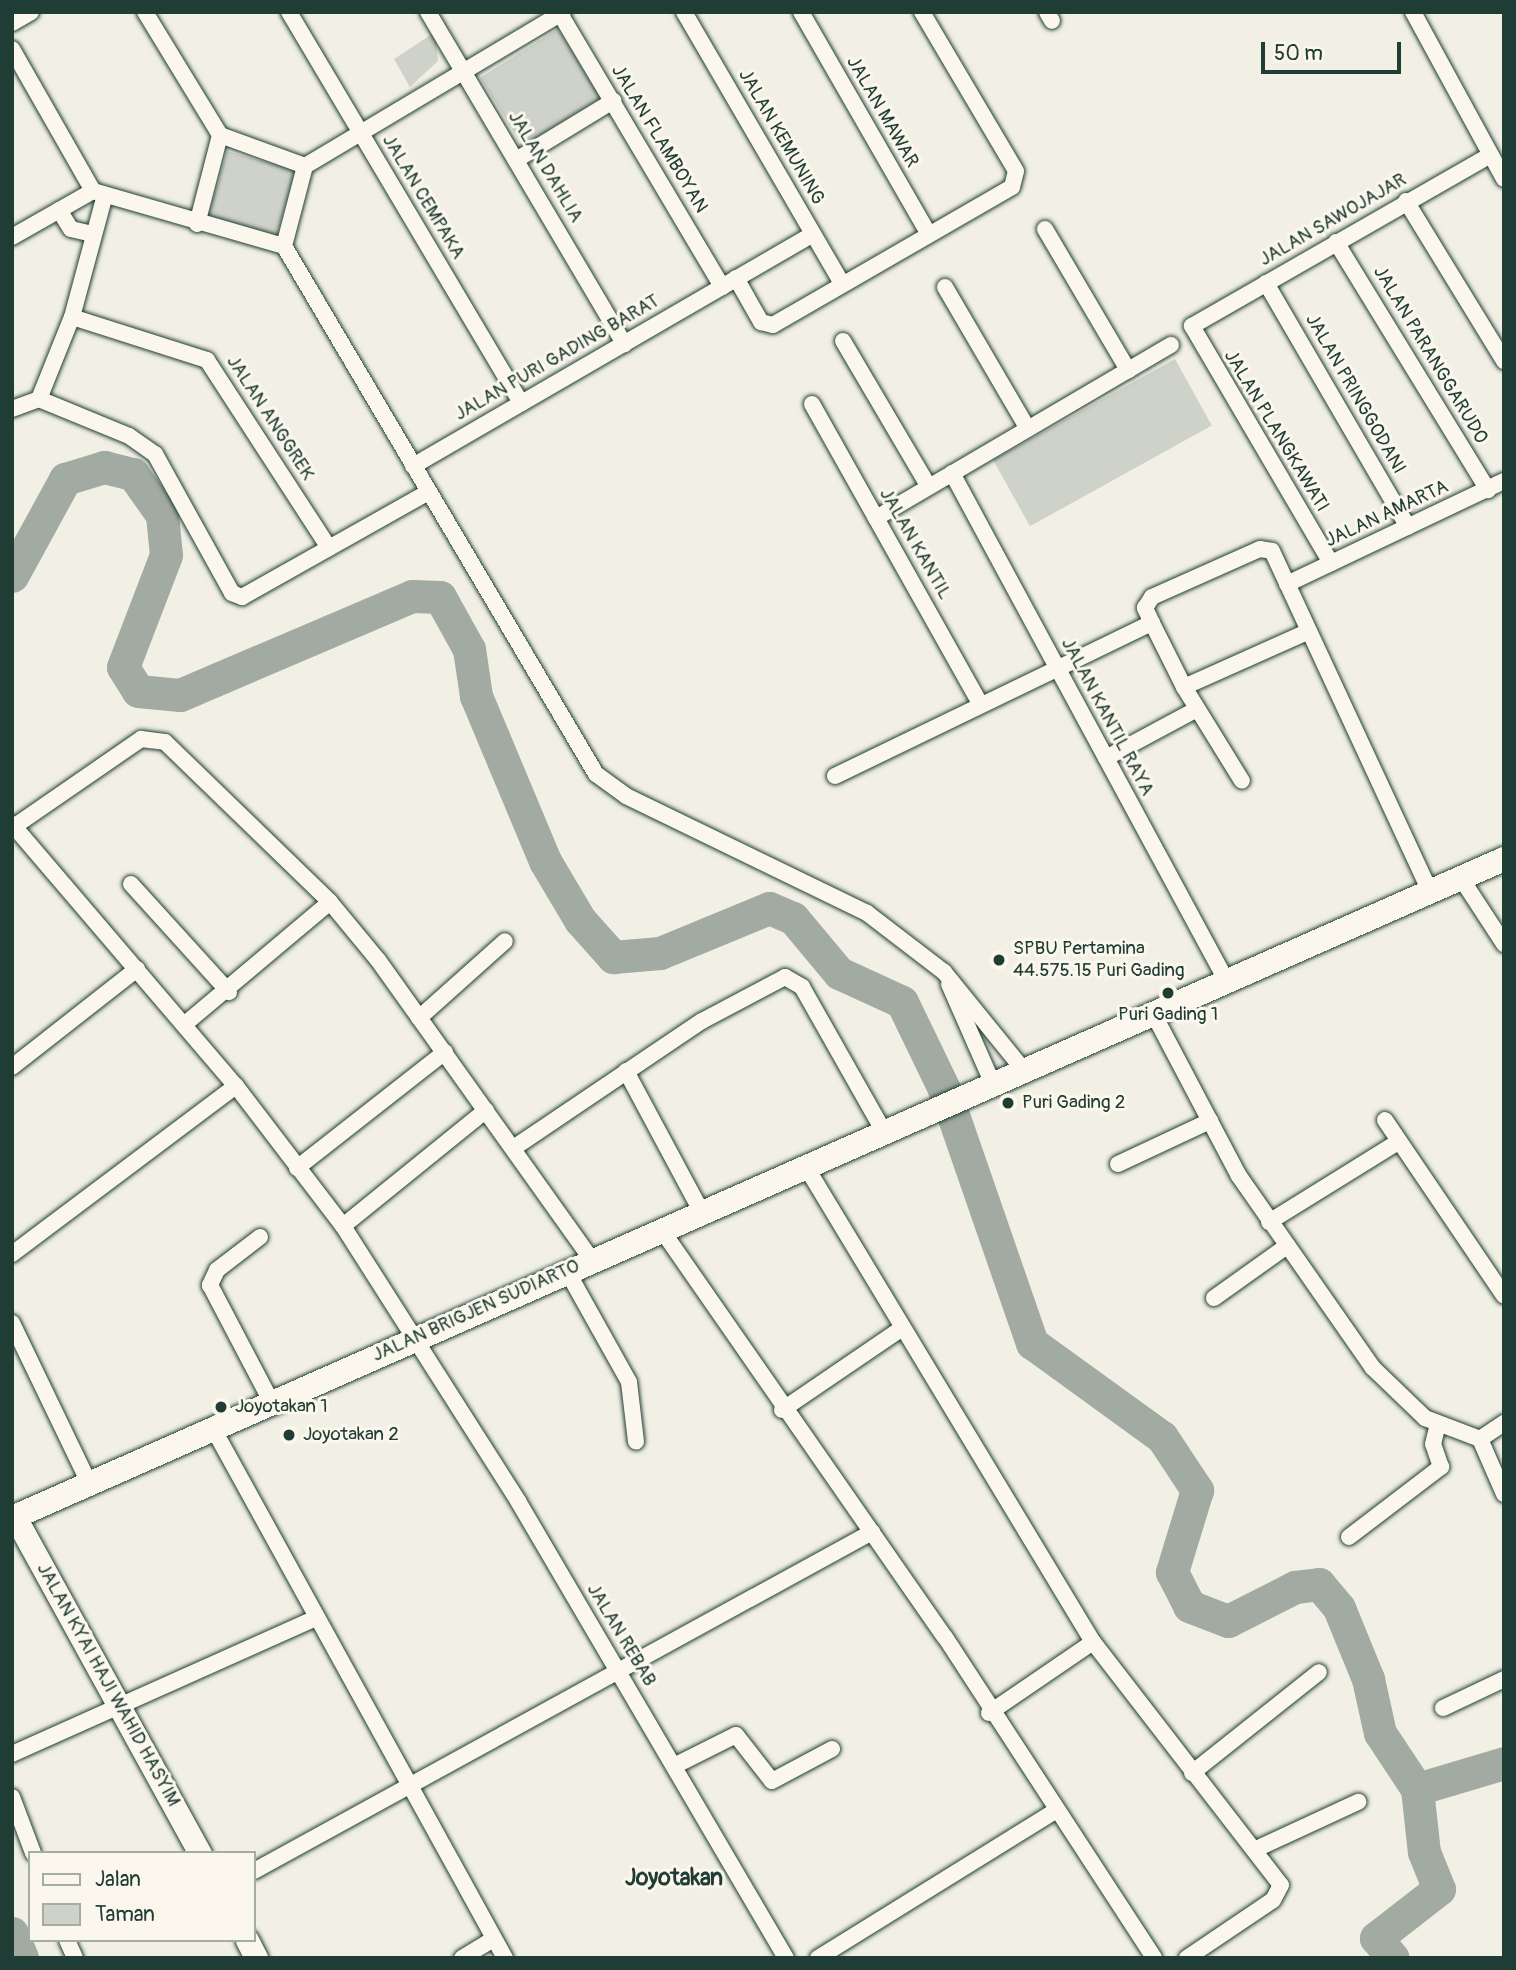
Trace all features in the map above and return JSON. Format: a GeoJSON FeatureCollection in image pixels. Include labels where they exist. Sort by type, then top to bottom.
{"type":"FeatureCollection","features":[{"type":"Feature","properties":{"kind":"main road","name":"JALAN BRIGJEN SUDIARTO"},"geometry":{"type":"LineString","coordinates":[[14,1518],[272,1404],[416,1335],[702,1213],[805,1165],[942,1107],[1022,1068],[1504,859]]}},
{"type":"Feature","properties":{"kind":"main road","name":"JALAN KYAI HAJI WAHID HASYIM"},"geometry":{"type":"LineString","coordinates":[[14,1518],[199,1851]]}},
{"type":"Feature","properties":{"kind":"main road"},"geometry":{"type":"LineString","coordinates":[[248,1942],[256,1958]]}},
{"type":"Feature","properties":{"kind":"street"},"geometry":{"type":"LineString","coordinates":[[12,23],[31,12]]}},
{"type":"Feature","properties":{"kind":"street"},"geometry":{"type":"LineString","coordinates":[[145,12],[220,135],[305,166]]}},
{"type":"Feature","properties":{"kind":"street","name":"JALAN CEMPAKA"},"geometry":{"type":"LineString","coordinates":[[289,12],[521,403]]}},
{"type":"Feature","properties":{"kind":"street","name":"JALAN DAHLIA"},"geometry":{"type":"LineString","coordinates":[[428,12],[624,344]]}},
{"type":"Feature","properties":{"kind":"street","name":"JALAN KEMUNING"},"geometry":{"type":"LineString","coordinates":[[684,12],[842,283]]}},
{"type":"Feature","properties":{"kind":"street","name":"JALAN MAWAR"},"geometry":{"type":"LineString","coordinates":[[801,12],[928,233]]}},
{"type":"Feature","properties":{"kind":"street"},"geometry":{"type":"LineString","coordinates":[[842,283],[928,233],[1005,193],[1015,179],[922,12]]}},
{"type":"Feature","properties":{"kind":"street"},"geometry":{"type":"LineString","coordinates":[[1413,12],[1499,166]]}},
{"type":"Feature","properties":{"kind":"street"},"geometry":{"type":"LineString","coordinates":[[561,13],[305,166],[284,246],[596,774],[626,796],[867,913],[944,972],[1022,1068]]}},
{"type":"Feature","properties":{"kind":"street","name":"JALAN FLAMBOYAN"},"geometry":{"type":"LineString","coordinates":[[561,13],[613,101],[729,282],[766,325],[842,283]]}},
{"type":"Feature","properties":{"kind":"street"},"geometry":{"type":"LineString","coordinates":[[12,49],[98,194],[92,234],[72,317],[39,399]]}},
{"type":"Feature","properties":{"kind":"street"},"geometry":{"type":"LineString","coordinates":[[516,160],[613,101]]}},
{"type":"Feature","properties":{"kind":"street"},"geometry":{"type":"LineString","coordinates":[[197,224],[220,135]]}},
{"type":"Feature","properties":{"kind":"street","name":"JALAN SAWOJAJAR"},"geometry":{"type":"LineString","coordinates":[[1198,321],[1406,201],[1499,166]]}},
{"type":"Feature","properties":{"kind":"street"},"geometry":{"type":"LineString","coordinates":[[12,237],[59,210],[98,194],[197,224],[284,246]]}},
{"type":"Feature","properties":{"kind":"street"},"geometry":{"type":"LineString","coordinates":[[1406,201],[1504,361]]}},
{"type":"Feature","properties":{"kind":"street"},"geometry":{"type":"LineString","coordinates":[[59,210],[71,229],[92,234]]}},
{"type":"Feature","properties":{"kind":"street"},"geometry":{"type":"LineString","coordinates":[[1045,229],[1128,370]]}},
{"type":"Feature","properties":{"kind":"street","name":"JALAN PURI GADING BARAT"},"geometry":{"type":"LineString","coordinates":[[413,466],[813,234]]}},
{"type":"Feature","properties":{"kind":"street","name":"JALAN PARANGGARUDO"},"geometry":{"type":"LineString","coordinates":[[1336,242],[1488,490]]}},
{"type":"Feature","properties":{"kind":"street","name":"JALAN PRINGGODANI"},"geometry":{"type":"LineString","coordinates":[[1266,283],[1408,527]]}},
{"type":"Feature","properties":{"kind":"street"},"geometry":{"type":"LineString","coordinates":[[945,287],[1028,429]]}},
{"type":"Feature","properties":{"kind":"street","name":"JALAN ANGGREK"},"geometry":{"type":"LineString","coordinates":[[72,317],[207,360],[329,548]]}},
{"type":"Feature","properties":{"kind":"street","name":"JALAN PLANGKAWATI"},"geometry":{"type":"LineString","coordinates":[[1198,321],[1192,333],[1331,564]]}},
{"type":"Feature","properties":{"kind":"street"},"geometry":{"type":"LineString","coordinates":[[843,341],[929,487]]}},
{"type":"Feature","properties":{"kind":"street"},"geometry":{"type":"LineString","coordinates":[[876,518],[1171,345]]}},
{"type":"Feature","properties":{"kind":"street"},"geometry":{"type":"LineString","coordinates":[[12,409],[39,399],[129,436],[155,454],[238,596],[428,492]]}},
{"type":"Feature","properties":{"kind":"street","name":"JALAN KANTIL"},"geometry":{"type":"LineString","coordinates":[[812,404],[981,705]]}},
{"type":"Feature","properties":{"kind":"street","name":"JALAN KANTIL RAYA"},"geometry":{"type":"LineString","coordinates":[[952,474],[1226,980]]}},
{"type":"Feature","properties":{"kind":"street","name":"JALAN AMARTA"},"geometry":{"type":"LineString","coordinates":[[1287,584],[1504,481]]}},
{"type":"Feature","properties":{"kind":"street"},"geometry":{"type":"LineString","coordinates":[[1242,781],[1184,687],[1145,608],[1153,597],[1260,549],[1272,551],[1307,632],[1430,891]]}},
{"type":"Feature","properties":{"kind":"street"},"geometry":{"type":"LineString","coordinates":[[835,776],[1152,623]]}},
{"type":"Feature","properties":{"kind":"street"},"geometry":{"type":"LineString","coordinates":[[1184,687],[1307,632]]}},
{"type":"Feature","properties":{"kind":"street"},"geometry":{"type":"LineString","coordinates":[[1107,758],[1197,709]]}},
{"type":"Feature","properties":{"kind":"street"},"geometry":{"type":"LineString","coordinates":[[13,826],[141,739],[156,738],[330,902],[515,1147],[592,1259]]}},
{"type":"Feature","properties":{"kind":"street","name":"JALAN REBAB"},"geometry":{"type":"LineString","coordinates":[[13,826],[185,1024],[343,1226],[416,1335],[618,1674],[676,1765],[786,1958]]}},
{"type":"Feature","properties":{"kind":"street"},"geometry":{"type":"LineString","coordinates":[[1461,878],[1504,944]]}},
{"type":"Feature","properties":{"kind":"street"},"geometry":{"type":"LineString","coordinates":[[131,884],[229,992]]}},
{"type":"Feature","properties":{"kind":"street"},"geometry":{"type":"LineString","coordinates":[[185,1024],[229,992],[330,902]]}},
{"type":"Feature","properties":{"kind":"street"},"geometry":{"type":"LineString","coordinates":[[419,1017],[505,941]]}},
{"type":"Feature","properties":{"kind":"street"},"geometry":{"type":"LineString","coordinates":[[12,1067],[137,969]]}},
{"type":"Feature","properties":{"kind":"street"},"geometry":{"type":"LineString","coordinates":[[944,972],[982,1087]]}},
{"type":"Feature","properties":{"kind":"street"},"geometry":{"type":"LineString","coordinates":[[515,1147],[626,1071],[785,977],[802,987],[884,1132]]}},
{"type":"Feature","properties":{"kind":"street"},"geometry":{"type":"LineString","coordinates":[[1152,1011],[1210,1121],[1269,1222],[1386,1383],[1438,1424],[1480,1439],[1504,1494]]}},
{"type":"Feature","properties":{"kind":"street"},"geometry":{"type":"LineString","coordinates":[[297,1168],[444,1052]]}},
{"type":"Feature","properties":{"kind":"street"},"geometry":{"type":"LineString","coordinates":[[626,1071],[702,1213]]}},
{"type":"Feature","properties":{"kind":"street"},"geometry":{"type":"LineString","coordinates":[[12,1254],[236,1086]]}},
{"type":"Feature","properties":{"kind":"street"},"geometry":{"type":"LineString","coordinates":[[343,1226],[486,1110]]}},
{"type":"Feature","properties":{"kind":"street"},"geometry":{"type":"LineString","coordinates":[[1385,1120],[1503,1294]]}},
{"type":"Feature","properties":{"kind":"street"},"geometry":{"type":"LineString","coordinates":[[1118,1164],[1210,1121]]}},
{"type":"Feature","properties":{"kind":"street"},"geometry":{"type":"LineString","coordinates":[[1269,1222],[1398,1142]]}},
{"type":"Feature","properties":{"kind":"street"},"geometry":{"type":"LineString","coordinates":[[805,1165],[1093,1642],[1254,1850],[1280,1892],[1187,1958]]}},
{"type":"Feature","properties":{"kind":"street"},"geometry":{"type":"LineString","coordinates":[[661,1229],[782,1410],[872,1532],[989,1713],[1057,1810],[1154,1958]]}},
{"type":"Feature","properties":{"kind":"street"},"geometry":{"type":"LineString","coordinates":[[260,1237],[217,1270],[210,1285],[272,1404]]}},
{"type":"Feature","properties":{"kind":"street"},"geometry":{"type":"LineString","coordinates":[[1213,1298],[1287,1246]]}},
{"type":"Feature","properties":{"kind":"street"},"geometry":{"type":"LineString","coordinates":[[567,1271],[629,1382],[636,1442]]}},
{"type":"Feature","properties":{"kind":"street"},"geometry":{"type":"LineString","coordinates":[[12,1323],[90,1485]]}},
{"type":"Feature","properties":{"kind":"street"},"geometry":{"type":"LineString","coordinates":[[782,1410],[902,1328]]}},
{"type":"Feature","properties":{"kind":"street"},"geometry":{"type":"LineString","coordinates":[[1480,1439],[1504,1423]]}},
{"type":"Feature","properties":{"kind":"street"},"geometry":{"type":"LineString","coordinates":[[1349,1537],[1441,1468],[1433,1444],[1438,1424]]}},
{"type":"Feature","properties":{"kind":"street"},"geometry":{"type":"LineString","coordinates":[[214,1430],[505,1958]]}},
{"type":"Feature","properties":{"kind":"street"},"geometry":{"type":"LineString","coordinates":[[256,1870],[409,1784],[618,1674],[872,1532]]}},
{"type":"Feature","properties":{"kind":"street"},"geometry":{"type":"LineString","coordinates":[[12,1754],[316,1618]]}},
{"type":"Feature","properties":{"kind":"street"},"geometry":{"type":"LineString","coordinates":[[989,1713],[1093,1642]]}},
{"type":"Feature","properties":{"kind":"street"},"geometry":{"type":"LineString","coordinates":[[1192,1773],[1319,1672]]}},
{"type":"Feature","properties":{"kind":"street"},"geometry":{"type":"LineString","coordinates":[[1443,1708],[1504,1679]]}},
{"type":"Feature","properties":{"kind":"street"},"geometry":{"type":"LineString","coordinates":[[676,1765],[736,1735],[772,1781],[832,1748]]}},
{"type":"Feature","properties":{"kind":"street"},"geometry":{"type":"LineString","coordinates":[[12,1797],[32,1851]]}},
{"type":"Feature","properties":{"kind":"street"},"geometry":{"type":"LineString","coordinates":[[1254,1850],[1358,1802]]}},
{"type":"Feature","properties":{"kind":"street"},"geometry":{"type":"LineString","coordinates":[[818,1958],[1057,1810]]}},
{"type":"Feature","properties":{"kind":"street"},"geometry":{"type":"LineString","coordinates":[[462,1958],[494,1939]]}},
{"type":"Feature","properties":{"kind":"street"},"geometry":{"type":"LineString","coordinates":[[68,1942],[75,1958]]}},
{"type":"Feature","properties":{"kind":"green space"},"geometry":{"type":"Polygon","coordinates":[[[558,29],[601,98],[523,146],[480,78],[558,29]]]}},
{"type":"Feature","properties":{"kind":"green space"},"geometry":{"type":"Polygon","coordinates":[[[435,32],[438,61],[410,87],[394,59],[435,32]]]}},
{"type":"Feature","properties":{"kind":"green space"},"geometry":{"type":"Polygon","coordinates":[[[227,151],[295,171],[276,237],[208,217],[227,151]]]}},
{"type":"Feature","properties":{"kind":"green space"},"geometry":{"type":"Polygon","coordinates":[[[1175,359],[1212,425],[1030,526],[993,460],[1175,359]]]}},
{"type":"Feature","properties":{"kind":"waterway"},"geometry":{"type":"LineString","coordinates":[[12,576],[65,479],[104,467],[133,474],[162,515],[166,555],[123,667],[138,691],[180,695],[412,596],[440,597],[469,649],[476,696],[545,861],[580,920],[613,957],[660,953],[769,908],[793,918],[839,973],[902,1002],[944,1089],[1032,1343],[1162,1437],[1197,1490],[1172,1572],[1189,1606],[1228,1621],[1295,1587],[1319,1584],[1339,1608],[1368,1679],[1380,1733],[1417,1789],[1424,1852],[1439,1889],[1376,1938],[1393,1958]]}},
{"type":"Feature","properties":{"kind":"waterway"},"geometry":{"type":"LineString","coordinates":[[1417,1789],[1504,1763]]}},
{"type":"Feature","properties":{"kind":"waterway"},"geometry":{"type":"LineString","coordinates":[[12,1933],[22,1958]]}},
{"type":"Feature","properties":{"kind":"place","name":"SPBU Pertamina 44.575.15 Puri Gading"},"geometry":{"type":"Point","coordinates":[999,960]}},
{"type":"Feature","properties":{"kind":"place","name":"Puri Gading 1"},"geometry":{"type":"Point","coordinates":[1168,993]}},
{"type":"Feature","properties":{"kind":"place","name":"Puri Gading 2"},"geometry":{"type":"Point","coordinates":[1008,1103]}},
{"type":"Feature","properties":{"kind":"place","name":"Joyotakan 1"},"geometry":{"type":"Point","coordinates":[221,1407]}},
{"type":"Feature","properties":{"kind":"place","name":"Joyotakan 2"},"geometry":{"type":"Point","coordinates":[289,1435]}},
{"type":"Feature","properties":{"kind":"district","name":"Joyotakan"},"geometry":{"type":"Point","coordinates":[674,1878]}}]}
